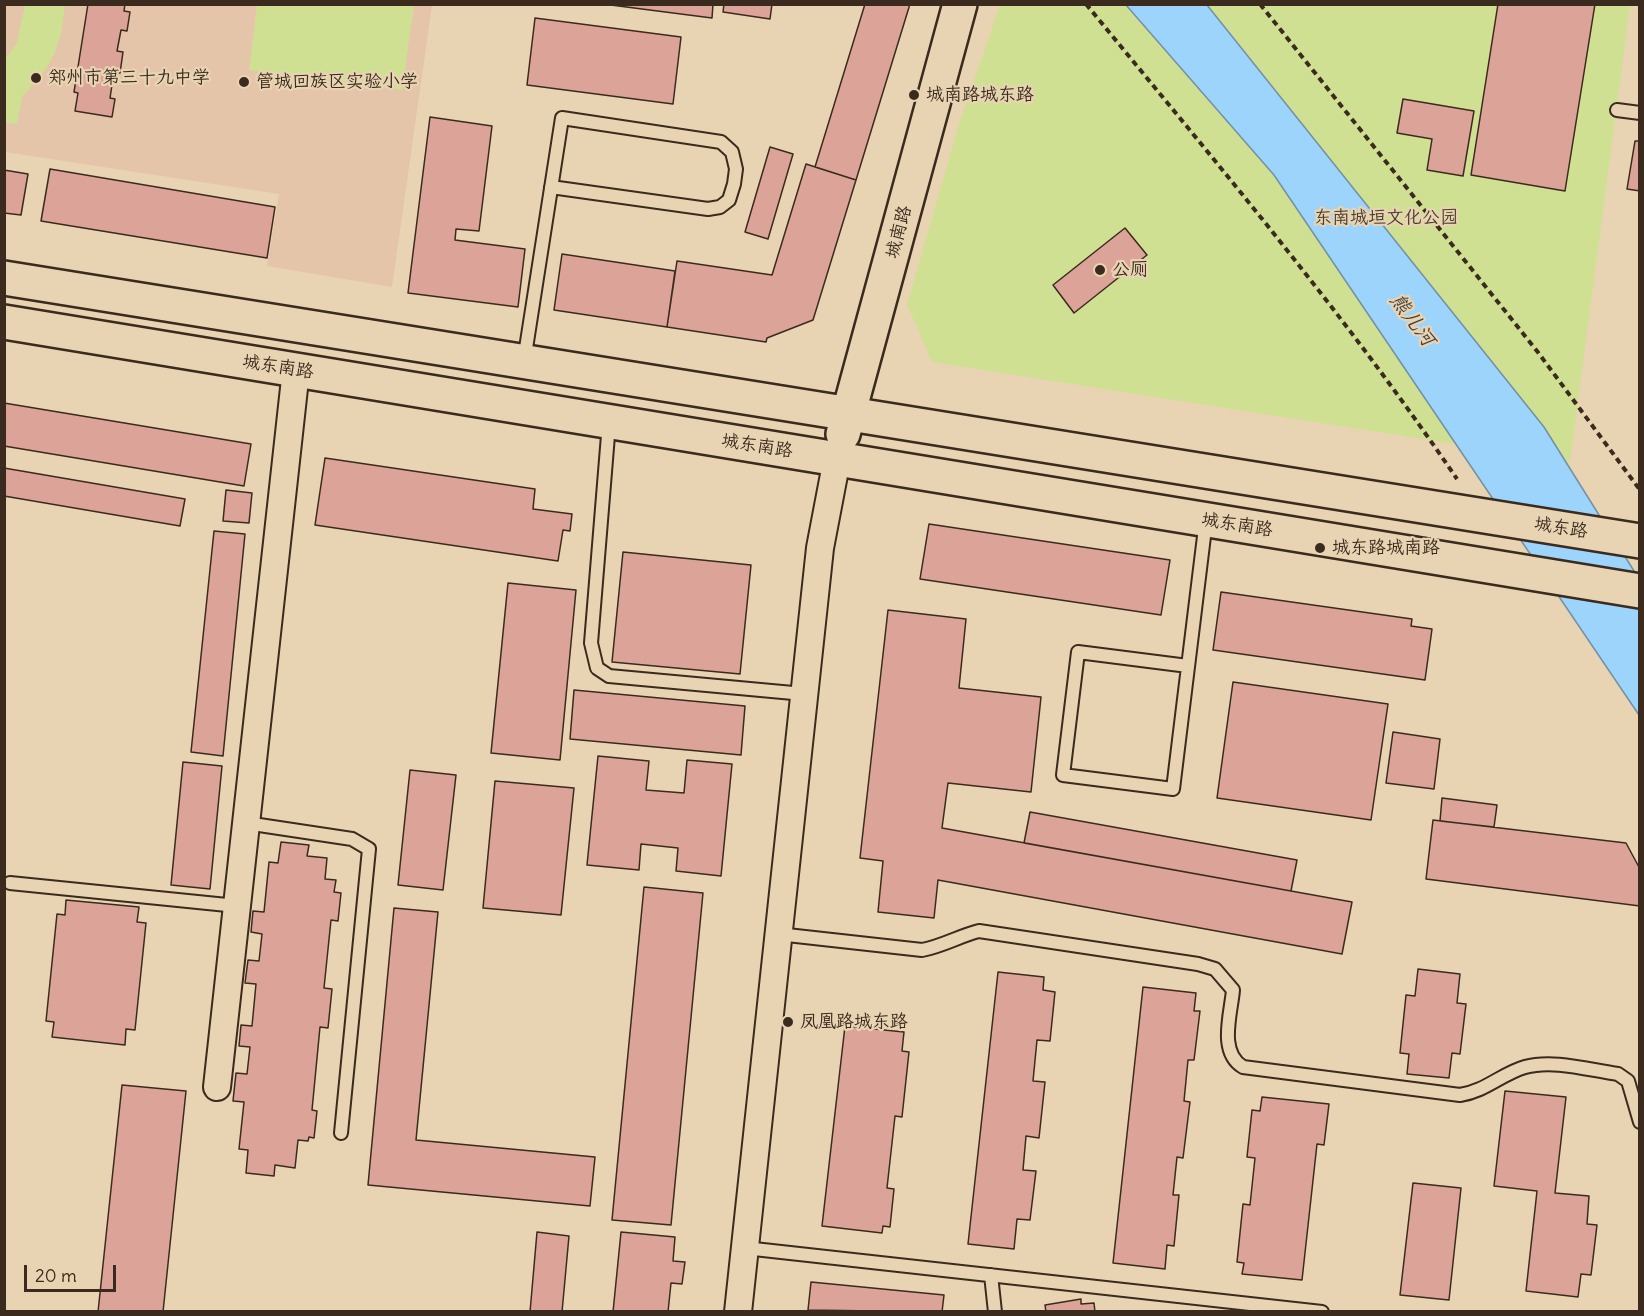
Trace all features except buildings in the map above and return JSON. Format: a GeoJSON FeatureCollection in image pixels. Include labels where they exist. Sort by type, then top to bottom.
{"type":"FeatureCollection","features":[{"type":"Feature","properties":{"kind":"main road","name":"城南路"},"geometry":{"type":"LineString","coordinates":[[837,459],[960,4]]}},
{"type":"Feature","properties":{"kind":"main road"},"geometry":{"type":"LineString","coordinates":[[4,278],[1482,516]]}},
{"type":"Feature","properties":{"kind":"main road","name":"城东南路"},"geometry":{"type":"LineString","coordinates":[[4,322],[1640,591]]}},
{"type":"Feature","properties":{"kind":"main road","name":"城东路"},"geometry":{"type":"LineString","coordinates":[[1482,516],[1640,541]]}},
{"type":"Feature","properties":{"kind":"street"},"geometry":{"type":"LineString","coordinates":[[217,1086],[296,370]]}},
{"type":"Feature","properties":{"kind":"street"},"geometry":{"type":"LineString","coordinates":[[738,1311],[820,548],[837,459]]}},
{"type":"Feature","properties":{"kind":"lane"},"geometry":{"type":"LineString","coordinates":[[1617,110],[1640,113]]}},
{"type":"Feature","properties":{"kind":"lane"},"geometry":{"type":"LineString","coordinates":[[524,362],[551,187],[562,118],[721,142],[732,152],[736,169],[729,200],[720,207],[708,209],[551,187]]}},
{"type":"Feature","properties":{"kind":"lane"},"geometry":{"type":"LineString","coordinates":[[609,421],[591,643],[597,668],[609,676],[804,694]]}},
{"type":"Feature","properties":{"kind":"lane"},"geometry":{"type":"LineString","coordinates":[[1188,666],[1078,652],[1063,775],[1173,789],[1206,520]]}},
{"type":"Feature","properties":{"kind":"lane"},"geometry":{"type":"LineString","coordinates":[[246,824],[352,839],[369,849],[341,1133]]}},
{"type":"Feature","properties":{"kind":"lane"},"geometry":{"type":"LineString","coordinates":[[10,883],[237,906]]}},
{"type":"Feature","properties":{"kind":"lane"},"geometry":{"type":"LineString","coordinates":[[778,934],[922,950],[941,946],[958,936],[979,932],[1198,964],[1215,969],[1233,990],[1228,1048],[1234,1062],[1243,1067],[1460,1095],[1478,1092],[1522,1068],[1539,1064],[1618,1074],[1628,1081],[1640,1122]]}},
{"type":"Feature","properties":{"kind":"lane"},"geometry":{"type":"LineString","coordinates":[[745,1248],[1323,1311]]}},
{"type":"Feature","properties":{"kind":"lane"},"geometry":{"type":"LineString","coordinates":[[991,1275],[995,1311]]}},
{"type":"Feature","properties":{"kind":"path"},"geometry":{"type":"LineString","coordinates":[[1086,4],[1290,253],[1413,415],[1482,516]]}},
{"type":"Feature","properties":{"kind":"path"},"geometry":{"type":"LineString","coordinates":[[1260,4],[1537,351],[1640,490]]}},
{"type":"Feature","properties":{"kind":"shaded area","name":"管城回族区实验小学"},"geometry":{"type":"Polygon","coordinates":[[[4,5],[432,5],[392,287],[267,266],[279,194],[5,152],[4,5]]]}},
{"type":"Feature","properties":{"kind":"green space"},"geometry":{"type":"Polygon","coordinates":[[[25,5],[65,5],[61,34],[55,52],[46,69],[22,97],[17,124],[5,122],[5,59],[17,43],[25,5]]]}},
{"type":"Feature","properties":{"kind":"green space"},"geometry":{"type":"Polygon","coordinates":[[[257,5],[414,5],[402,90],[249,70],[257,5]]]}},
{"type":"Feature","properties":{"kind":"green space","name":"东南城垣文化公园"},"geometry":{"type":"Polygon","coordinates":[[[1000,5],[1630,5],[1570,462],[932,362],[907,305],[959,124],[1000,5]]]}},
{"type":"Feature","properties":{"kind":"water","name":"熊儿河"},"geometry":{"type":"Polygon","coordinates":[[[1126,5],[1207,5],[1544,427],[1639,579],[1639,715],[1274,175],[1126,5]]]}},
{"type":"Feature","properties":{"kind":"place","name":"郑州市第三十九中学"},"geometry":{"type":"Point","coordinates":[36,78]}},
{"type":"Feature","properties":{"kind":"place","name":"管城回族区实验小学"},"geometry":{"type":"Point","coordinates":[244,82]}},
{"type":"Feature","properties":{"kind":"place","name":"城南路城东路"},"geometry":{"type":"Point","coordinates":[914,95]}},
{"type":"Feature","properties":{"kind":"place","name":"公厕"},"geometry":{"type":"Point","coordinates":[1100,270]}},
{"type":"Feature","properties":{"kind":"place","name":"城东路城南路"},"geometry":{"type":"Point","coordinates":[1320,548]}},
{"type":"Feature","properties":{"kind":"place","name":"凤凰路城东路"},"geometry":{"type":"Point","coordinates":[788,1022]}}]}
